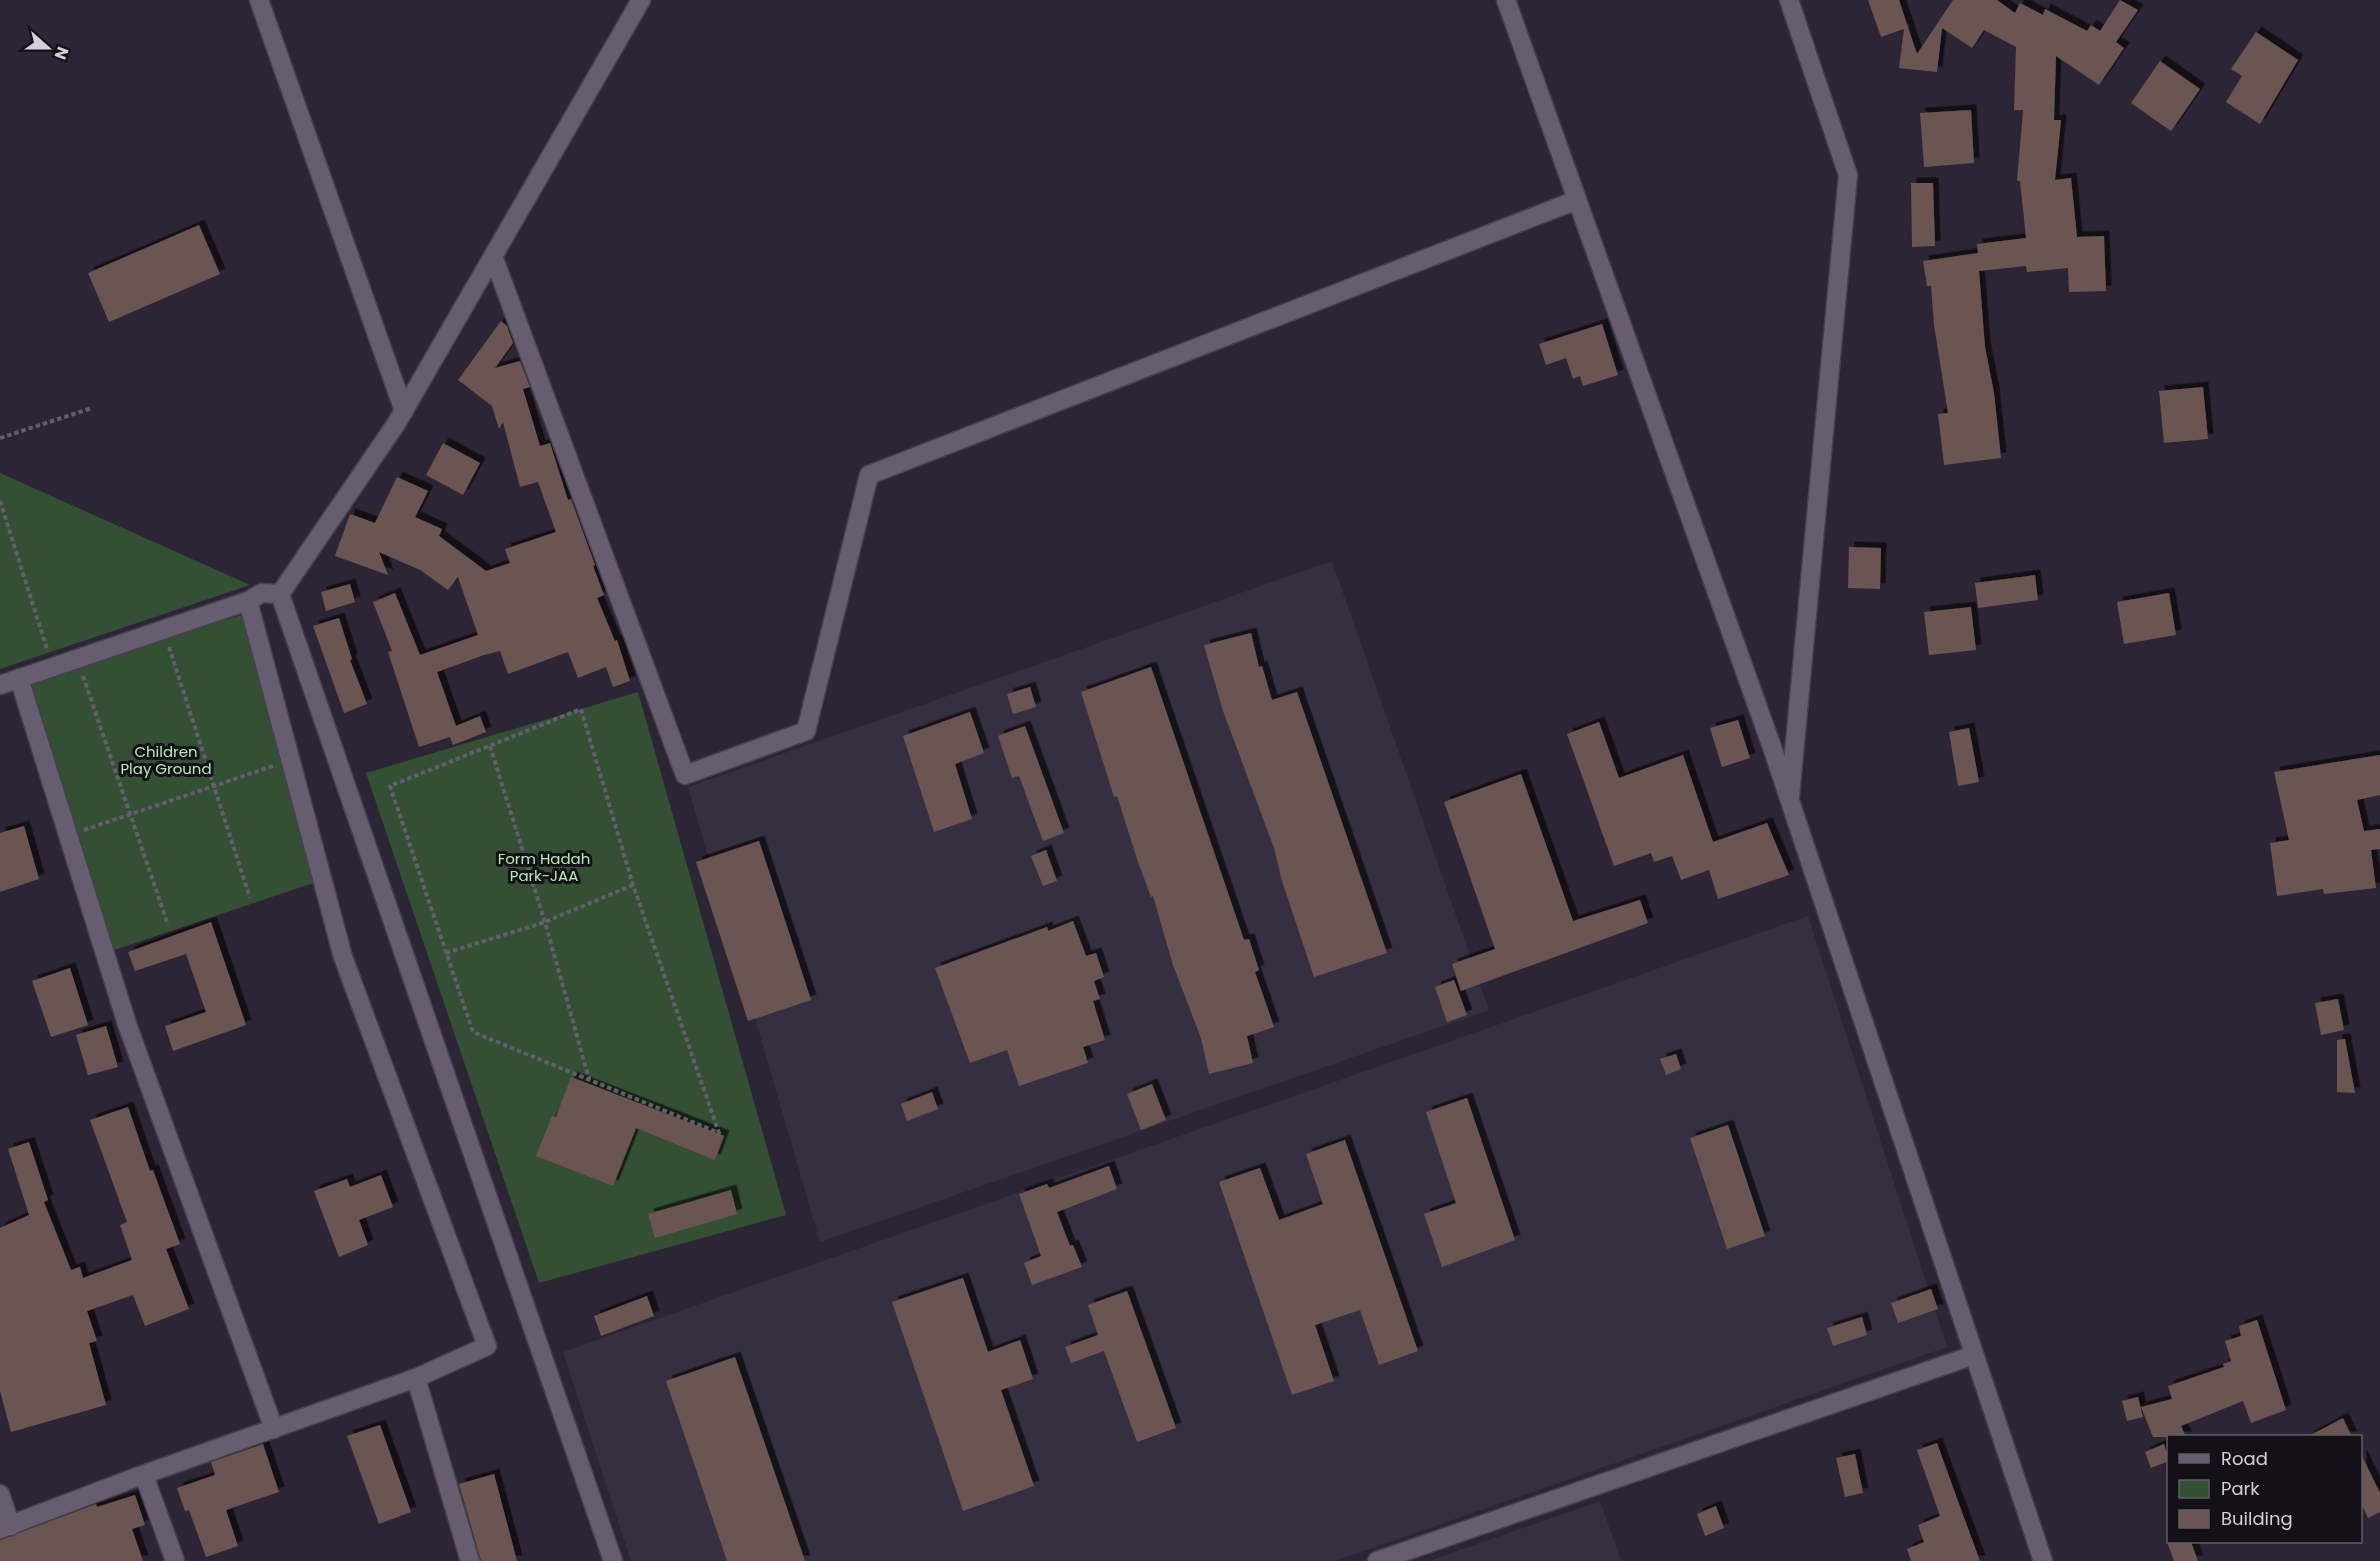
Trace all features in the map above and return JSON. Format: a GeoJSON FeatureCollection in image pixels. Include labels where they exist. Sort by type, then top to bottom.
{"type":"FeatureCollection","features":[{"type":"Feature","properties":{"kind":"street"},"geometry":{"type":"LineString","coordinates":[[259,0],[404,411]]}},
{"type":"Feature","properties":{"kind":"street"},"geometry":{"type":"LineString","coordinates":[[280,594],[404,411],[641,0]]}},
{"type":"Feature","properties":{"kind":"street"},"geometry":{"type":"LineString","coordinates":[[1506,0],[1790,804],[2043,1561]]}},
{"type":"Feature","properties":{"kind":"street"},"geometry":{"type":"LineString","coordinates":[[1789,0],[1848,175],[1790,804]]}},
{"type":"Feature","properties":{"kind":"street"},"geometry":{"type":"LineString","coordinates":[[493,256],[685,775],[806,731],[868,475],[1577,200]]}},
{"type":"Feature","properties":{"kind":"street"},"geometry":{"type":"LineString","coordinates":[[0,685],[248,601],[262,593],[280,594]]}},
{"type":"Feature","properties":{"kind":"street"},"geometry":{"type":"LineString","coordinates":[[280,594],[614,1561]]}},
{"type":"Feature","properties":{"kind":"street"},"geometry":{"type":"LineString","coordinates":[[0,1494],[5,1528],[144,1475],[416,1378],[487,1346],[343,957],[248,601]]}},
{"type":"Feature","properties":{"kind":"street"},"geometry":{"type":"LineString","coordinates":[[19,678],[127,1024],[274,1429]]}},
{"type":"Feature","properties":{"kind":"street"},"geometry":{"type":"LineString","coordinates":[[1377,1561],[1974,1355]]}},
{"type":"Feature","properties":{"kind":"street"},"geometry":{"type":"LineString","coordinates":[[416,1378],[470,1561]]}},
{"type":"Feature","properties":{"kind":"street"},"geometry":{"type":"LineString","coordinates":[[144,1475],[175,1561]]}},
{"type":"Feature","properties":{"kind":"path"},"geometry":{"type":"LineString","coordinates":[[0,438],[92,408]]}},
{"type":"Feature","properties":{"kind":"path"},"geometry":{"type":"LineString","coordinates":[[0,501],[53,667]]}},
{"type":"Feature","properties":{"kind":"path"},"geometry":{"type":"LineString","coordinates":[[163,629],[250,898]]}},
{"type":"Feature","properties":{"kind":"path"},"geometry":{"type":"LineString","coordinates":[[78,658],[168,925]]}},
{"type":"Feature","properties":{"kind":"path"},"geometry":{"type":"LineString","coordinates":[[581,709],[633,885],[719,1133],[473,1032],[390,786],[490,746],[581,709]]}},
{"type":"Feature","properties":{"kind":"path"},"geometry":{"type":"LineString","coordinates":[[490,746],[589,1080]]}},
{"type":"Feature","properties":{"kind":"path"},"geometry":{"type":"LineString","coordinates":[[68,835],[290,760]]}},
{"type":"Feature","properties":{"kind":"path"},"geometry":{"type":"LineString","coordinates":[[446,953],[544,922],[633,885]]}},
{"type":"Feature","properties":{"kind":"shaded area"},"geometry":{"type":"Polygon","coordinates":[[[1332,561],[1489,1010],[820,1242],[688,787],[1332,561]]]}},
{"type":"Feature","properties":{"kind":"shaded area"},"geometry":{"type":"Polygon","coordinates":[[[1808,916],[1947,1347],[1335,1561],[631,1561],[563,1352],[1808,916]]]}},
{"type":"Feature","properties":{"kind":"shaded area"},"geometry":{"type":"Polygon","coordinates":[[[1600,1501],[1621,1561],[1429,1561],[1600,1501]]]}},
{"type":"Feature","properties":{"kind":"green space"},"geometry":{"type":"Polygon","coordinates":[[[0,473],[250,585],[0,669],[0,473]]]}},
{"type":"Feature","properties":{"kind":"green space","name":"Children Play Ground"},"geometry":{"type":"Polygon","coordinates":[[[242,615],[322,880],[106,953],[19,678],[242,615]]]}},
{"type":"Feature","properties":{"kind":"green space","name":"Form Hadah Park-JAA"},"geometry":{"type":"Polygon","coordinates":[[[638,692],[786,1215],[539,1283],[366,773],[638,692]]]}},
{"type":"Feature","properties":{"kind":"building"},"geometry":{"type":"Polygon","coordinates":[[[1868,0],[1899,0],[1917,54],[1953,0],[1997,0],[2015,13],[2020,3],[2043,15],[2045,9],[2087,31],[2091,25],[2100,31],[2120,0],[2138,10],[2116,42],[2124,48],[2099,85],[2056,56],[2054,120],[2061,120],[2055,180],[2071,178],[2077,237],[2104,236],[2106,291],[2069,292],[2068,268],[2027,272],[2026,266],[1979,271],[1985,347],[1994,393],[2001,458],[1944,465],[1938,414],[1948,413],[1934,325],[1931,286],[1927,286],[1923,261],[1978,253],[1977,244],[2026,238],[2020,181],[2017,181],[2023,110],[2014,110],[2016,47],[1984,30],[1972,48],[1942,28],[1937,72],[1899,68],[1904,29],[1881,37],[1868,0]]]}},
{"type":"Feature","properties":{"kind":"building"},"geometry":{"type":"Polygon","coordinates":[[[2256,32],[2298,60],[2260,124],[2226,102],[2242,76],[2231,69],[2256,32]]]}},
{"type":"Feature","properties":{"kind":"building"},"geometry":{"type":"Polygon","coordinates":[[[2160,61],[2200,89],[2171,131],[2131,103],[2160,61]]]}},
{"type":"Feature","properties":{"kind":"building"},"geometry":{"type":"Polygon","coordinates":[[[1971,110],[1974,163],[1924,167],[1920,113],[1971,110]]]}},
{"type":"Feature","properties":{"kind":"building"},"geometry":{"type":"Polygon","coordinates":[[[1911,183],[1933,183],[1935,246],[1912,247],[1911,183]]]}},
{"type":"Feature","properties":{"kind":"building"},"geometry":{"type":"Polygon","coordinates":[[[199,225],[220,274],[109,322],[88,273],[199,225]]]}},
{"type":"Feature","properties":{"kind":"building"},"geometry":{"type":"Polygon","coordinates":[[[501,321],[507,326],[513,343],[495,368],[520,361],[530,387],[523,389],[540,446],[550,443],[568,500],[571,499],[595,565],[593,566],[604,595],[597,598],[615,641],[617,640],[630,681],[613,687],[606,667],[578,678],[568,652],[508,674],[500,651],[484,655],[437,672],[456,726],[480,716],[486,732],[453,745],[450,737],[419,747],[388,652],[392,651],[373,602],[395,593],[420,655],[478,635],[458,577],[448,590],[420,570],[379,552],[388,575],[335,556],[350,514],[375,523],[397,477],[428,491],[415,517],[442,529],[439,536],[486,571],[510,563],[505,549],[556,532],[538,482],[520,487],[503,422],[499,429],[492,406],[458,380],[501,321]]]}},
{"type":"Feature","properties":{"kind":"building"},"geometry":{"type":"Polygon","coordinates":[[[1602,324],[1618,375],[1583,386],[1580,376],[1573,379],[1566,358],[1546,365],[1539,344],[1602,324]]]}},
{"type":"Feature","properties":{"kind":"building"},"geometry":{"type":"Polygon","coordinates":[[[2203,387],[2208,439],[2164,443],[2159,391],[2203,387]]]}},
{"type":"Feature","properties":{"kind":"building"},"geometry":{"type":"Polygon","coordinates":[[[443,443],[480,463],[463,495],[426,475],[443,443]]]}},
{"type":"Feature","properties":{"kind":"building"},"geometry":{"type":"Polygon","coordinates":[[[1849,547],[1881,548],[1880,589],[1848,588],[1849,547]]]}},
{"type":"Feature","properties":{"kind":"building"},"geometry":{"type":"Polygon","coordinates":[[[2035,575],[2038,600],[1978,608],[1975,583],[2035,575]]]}},
{"type":"Feature","properties":{"kind":"building"},"geometry":{"type":"Polygon","coordinates":[[[350,584],[355,602],[326,611],[321,592],[350,584]]]}},
{"type":"Feature","properties":{"kind":"building"},"geometry":{"type":"Polygon","coordinates":[[[2169,593],[2176,635],[2124,644],[2117,602],[2169,593]]]}},
{"type":"Feature","properties":{"kind":"building"},"geometry":{"type":"Polygon","coordinates":[[[1971,607],[1976,650],[1929,655],[1924,612],[1971,607]]]}},
{"type":"Feature","properties":{"kind":"building"},"geometry":{"type":"Polygon","coordinates":[[[339,618],[352,659],[350,660],[367,704],[344,713],[313,626],[339,618]]]}},
{"type":"Feature","properties":{"kind":"building"},"geometry":{"type":"Polygon","coordinates":[[[1251,633],[1259,667],[1262,666],[1272,700],[1297,692],[1387,953],[1314,977],[1282,881],[1274,848],[1223,711],[1204,645],[1251,633]]]}},
{"type":"Feature","properties":{"kind":"building"},"geometry":{"type":"Polygon","coordinates":[[[1151,667],[1244,940],[1249,939],[1259,970],[1255,972],[1274,1027],[1247,1036],[1253,1063],[1209,1074],[1201,1038],[1173,965],[1153,896],[1151,897],[1138,862],[1117,796],[1114,797],[1081,692],[1151,667]]]}},
{"type":"Feature","properties":{"kind":"building"},"geometry":{"type":"Polygon","coordinates":[[[1030,687],[1036,707],[1013,714],[1007,694],[1030,687]]]}},
{"type":"Feature","properties":{"kind":"building"},"geometry":{"type":"Polygon","coordinates":[[[970,712],[984,753],[955,764],[972,819],[934,832],[903,736],[970,712]]]}},
{"type":"Feature","properties":{"kind":"building"},"geometry":{"type":"Polygon","coordinates":[[[1738,720],[1750,758],[1722,767],[1710,728],[1738,720]]]}},
{"type":"Feature","properties":{"kind":"building"},"geometry":{"type":"Polygon","coordinates":[[[1599,722],[1619,778],[1683,755],[1713,842],[1767,823],[1789,875],[1718,899],[1709,870],[1681,880],[1672,856],[1654,862],[1651,853],[1614,866],[1567,734],[1599,722]]]}},
{"type":"Feature","properties":{"kind":"building"},"geometry":{"type":"Polygon","coordinates":[[[1025,726],[1064,833],[1043,841],[1019,776],[1012,778],[998,736],[1025,726]]]}},
{"type":"Feature","properties":{"kind":"building"},"geometry":{"type":"Polygon","coordinates":[[[1969,728],[1979,782],[1958,786],[1949,732],[1969,728]]]}},
{"type":"Feature","properties":{"kind":"building"},"geometry":{"type":"Polygon","coordinates":[[[2380,755],[2380,795],[2357,800],[2364,831],[2380,829],[2380,849],[2371,850],[2376,888],[2324,894],[2323,889],[2277,896],[2270,843],[2289,840],[2274,772],[2380,755]]]}},
{"type":"Feature","properties":{"kind":"building"},"geometry":{"type":"Polygon","coordinates":[[[1521,774],[1573,921],[1640,900],[1648,923],[1461,991],[1452,964],[1495,949],[1444,802],[1521,774]]]}},
{"type":"Feature","properties":{"kind":"building"},"geometry":{"type":"Polygon","coordinates":[[[24,826],[39,879],[0,892],[0,833],[24,826]]]}},
{"type":"Feature","properties":{"kind":"building"},"geometry":{"type":"Polygon","coordinates":[[[759,841],[811,1000],[748,1021],[696,862],[759,841]]]}},
{"type":"Feature","properties":{"kind":"building"},"geometry":{"type":"Polygon","coordinates":[[[1046,850],[1057,881],[1043,886],[1031,856],[1046,850]]]}},
{"type":"Feature","properties":{"kind":"building"},"geometry":{"type":"Polygon","coordinates":[[[1073,921],[1086,956],[1096,953],[1104,977],[1094,981],[1100,999],[1093,1001],[1105,1040],[1083,1047],[1088,1063],[1019,1086],[1007,1050],[970,1063],[935,968],[1047,927],[1048,931],[1073,921]]]}},
{"type":"Feature","properties":{"kind":"building"},"geometry":{"type":"Polygon","coordinates":[[[211,922],[246,1025],[173,1051],[165,1026],[206,1012],[186,954],[135,971],[128,952],[211,922]]]}},
{"type":"Feature","properties":{"kind":"building"},"geometry":{"type":"Polygon","coordinates":[[[70,968],[88,1025],[51,1037],[32,981],[70,968]]]}},
{"type":"Feature","properties":{"kind":"building"},"geometry":{"type":"Polygon","coordinates":[[[1454,980],[1467,1015],[1447,1022],[1435,987],[1454,980]]]}},
{"type":"Feature","properties":{"kind":"building"},"geometry":{"type":"Polygon","coordinates":[[[2338,999],[2344,1030],[2321,1035],[2315,1003],[2338,999]]]}},
{"type":"Feature","properties":{"kind":"building"},"geometry":{"type":"Polygon","coordinates":[[[106,1026],[118,1067],[88,1075],[76,1035],[106,1026]]]}},
{"type":"Feature","properties":{"kind":"building"},"geometry":{"type":"Polygon","coordinates":[[[2345,1039],[2355,1093],[2337,1092],[2337,1040],[2345,1039]]]}},
{"type":"Feature","properties":{"kind":"building"},"geometry":{"type":"Polygon","coordinates":[[[1676,1054],[1681,1069],[1666,1075],[1660,1059],[1676,1054]]]}},
{"type":"Feature","properties":{"kind":"building"},"geometry":{"type":"Polygon","coordinates":[[[571,1077],[724,1136],[715,1160],[636,1128],[613,1186],[536,1156],[552,1116],[556,1117],[571,1077]]]}},
{"type":"Feature","properties":{"kind":"building"},"geometry":{"type":"Polygon","coordinates":[[[1152,1084],[1166,1120],[1141,1130],[1127,1094],[1152,1084]]]}},
{"type":"Feature","properties":{"kind":"building"},"geometry":{"type":"Polygon","coordinates":[[[932,1092],[938,1109],[907,1121],[901,1104],[932,1092]]]}},
{"type":"Feature","properties":{"kind":"building"},"geometry":{"type":"Polygon","coordinates":[[[1467,1098],[1515,1240],[1442,1267],[1424,1214],[1456,1203],[1426,1112],[1467,1098]]]}},
{"type":"Feature","properties":{"kind":"building"},"geometry":{"type":"Polygon","coordinates":[[[128,1107],[150,1171],[153,1170],[180,1244],[166,1249],[189,1309],[145,1326],[133,1295],[87,1311],[97,1341],[89,1343],[106,1405],[11,1432],[0,1391],[0,1228],[29,1215],[8,1149],[29,1142],[48,1200],[44,1202],[71,1270],[80,1267],[83,1278],[132,1260],[120,1225],[127,1222],[90,1120],[128,1107]]]}},
{"type":"Feature","properties":{"kind":"building"},"geometry":{"type":"Polygon","coordinates":[[[1728,1125],[1765,1236],[1727,1249],[1690,1138],[1728,1125]]]}},
{"type":"Feature","properties":{"kind":"building"},"geometry":{"type":"Polygon","coordinates":[[[1345,1140],[1418,1351],[1379,1365],[1360,1310],[1315,1325],[1334,1381],[1292,1395],[1219,1182],[1260,1168],[1279,1220],[1323,1204],[1306,1154],[1345,1140]]]}},
{"type":"Feature","properties":{"kind":"building"},"geometry":{"type":"Polygon","coordinates":[[[1109,1166],[1117,1189],[1057,1212],[1070,1246],[1073,1245],[1082,1267],[1032,1285],[1024,1263],[1041,1256],[1019,1194],[1047,1184],[1049,1188],[1109,1166]]]}},
{"type":"Feature","properties":{"kind":"building"},"geometry":{"type":"Polygon","coordinates":[[[381,1175],[393,1207],[359,1220],[368,1245],[339,1257],[314,1191],[347,1179],[350,1187],[381,1175]]]}},
{"type":"Feature","properties":{"kind":"building"},"geometry":{"type":"Polygon","coordinates":[[[731,1190],[737,1214],[655,1238],[648,1214],[731,1190]]]}},
{"type":"Feature","properties":{"kind":"building"},"geometry":{"type":"Polygon","coordinates":[[[963,1278],[988,1352],[1020,1340],[1033,1379],[1001,1390],[1034,1486],[963,1511],[892,1302],[963,1278]]]}},
{"type":"Feature","properties":{"kind":"building"},"geometry":{"type":"Polygon","coordinates":[[[1931,1289],[1938,1309],[1898,1323],[1891,1303],[1931,1289]]]}},
{"type":"Feature","properties":{"kind":"building"},"geometry":{"type":"Polygon","coordinates":[[[1127,1291],[1176,1428],[1137,1442],[1104,1351],[1071,1363],[1065,1347],[1098,1335],[1088,1305],[1127,1291]]]}},
{"type":"Feature","properties":{"kind":"building"},"geometry":{"type":"Polygon","coordinates":[[[647,1296],[654,1316],[601,1336],[594,1316],[647,1296]]]}},
{"type":"Feature","properties":{"kind":"building"},"geometry":{"type":"Polygon","coordinates":[[[1862,1317],[1867,1335],[1833,1346],[1827,1328],[1862,1317]]]}},
{"type":"Feature","properties":{"kind":"building"},"geometry":{"type":"Polygon","coordinates":[[[2257,1320],[2286,1410],[2251,1423],[2243,1401],[2181,1426],[2185,1435],[2153,1437],[2141,1407],[2172,1399],[2168,1386],[2224,1367],[2223,1364],[2231,1361],[2225,1341],[2241,1336],[2239,1326],[2257,1320]]]}},
{"type":"Feature","properties":{"kind":"building"},"geometry":{"type":"Polygon","coordinates":[[[735,1357],[805,1561],[727,1561],[666,1381],[735,1357]]]}},
{"type":"Feature","properties":{"kind":"building"},"geometry":{"type":"Polygon","coordinates":[[[2138,1397],[2143,1417],[2127,1421],[2122,1401],[2138,1397]]]}},
{"type":"Feature","properties":{"kind":"building"},"geometry":{"type":"Polygon","coordinates":[[[2343,1418],[2351,1435],[2311,1435],[2343,1418]]]}},
{"type":"Feature","properties":{"kind":"building"},"geometry":{"type":"Polygon","coordinates":[[[380,1425],[411,1512],[379,1524],[347,1436],[380,1425]]]}},
{"type":"Feature","properties":{"kind":"building"},"geometry":{"type":"Polygon","coordinates":[[[1937,1443],[1980,1561],[1911,1561],[1907,1549],[1924,1542],[1918,1525],[1940,1516],[1917,1450],[1937,1443]]]}},
{"type":"Feature","properties":{"kind":"building"},"geometry":{"type":"Polygon","coordinates":[[[263,1444],[279,1492],[226,1510],[238,1546],[206,1557],[189,1510],[185,1511],[177,1488],[215,1475],[211,1462],[263,1444]]]}},
{"type":"Feature","properties":{"kind":"building"},"geometry":{"type":"Polygon","coordinates":[[[2164,1444],[2167,1462],[2151,1468],[2145,1452],[2164,1444]]]}},
{"type":"Feature","properties":{"kind":"building"},"geometry":{"type":"Polygon","coordinates":[[[1855,1454],[1863,1493],[1845,1497],[1836,1458],[1855,1454]]]}},
{"type":"Feature","properties":{"kind":"building"},"geometry":{"type":"Polygon","coordinates":[[[2362,1456],[2380,1493],[2380,1512],[2368,1518],[2362,1505],[2362,1456]]]}},
{"type":"Feature","properties":{"kind":"building"},"geometry":{"type":"Polygon","coordinates":[[[494,1474],[517,1561],[481,1561],[459,1484],[494,1474]]]}},
{"type":"Feature","properties":{"kind":"building"},"geometry":{"type":"Polygon","coordinates":[[[135,1495],[145,1525],[132,1529],[143,1561],[0,1561],[0,1540],[96,1504],[97,1507],[135,1495]]]}},
{"type":"Feature","properties":{"kind":"building"},"geometry":{"type":"Polygon","coordinates":[[[1716,1506],[1724,1528],[1705,1536],[1697,1514],[1716,1506]]]}},
{"type":"Feature","properties":{"kind":"building"},"geometry":{"type":"Polygon","coordinates":[[[2167,1543],[2191,1543],[2198,1561],[2174,1561],[2167,1543]]]}}]}
